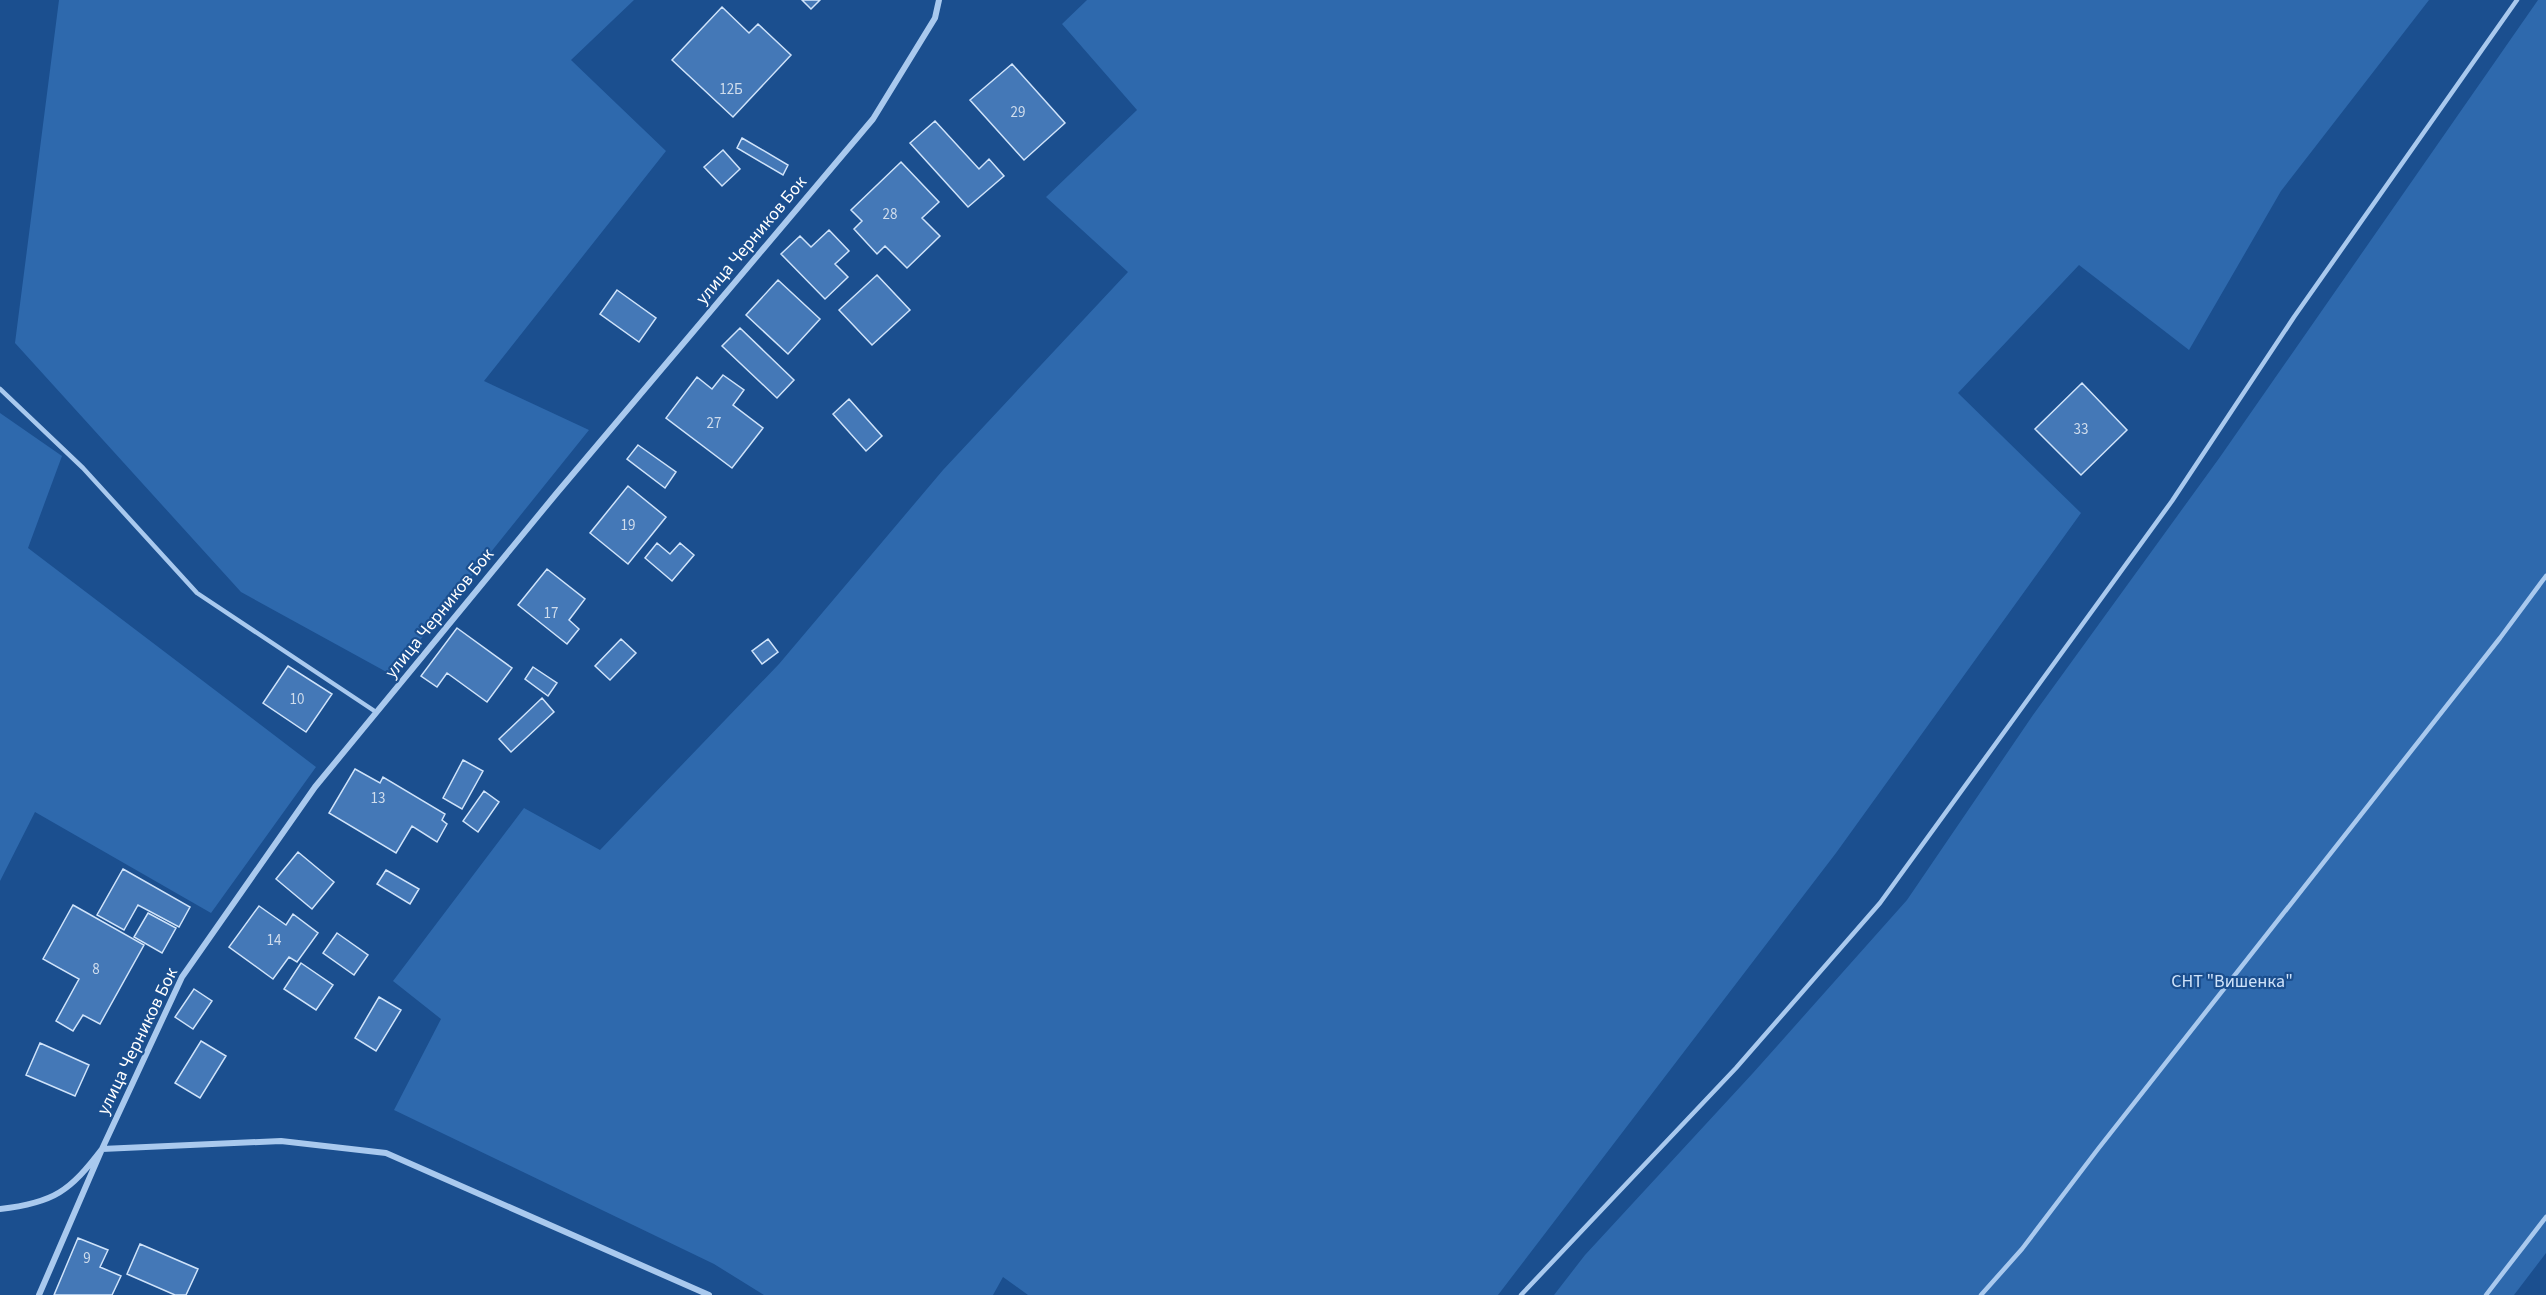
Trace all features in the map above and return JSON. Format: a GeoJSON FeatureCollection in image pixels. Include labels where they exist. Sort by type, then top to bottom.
{"type":"FeatureCollection","features":[{"type":"Feature","properties":{"kind":"street","name":"улица Черников Бок"},"geometry":{"type":"LineString","coordinates":[[39,1295],[102,1149],[182,977],[315,787],[556,494],[873,119],[935,18],[939,0]]}},
{"type":"Feature","properties":{"kind":"street"},"geometry":{"type":"LineString","coordinates":[[0,1209],[19,1207],[54,1196],[66,1189],[80,1178],[102,1149],[281,1141],[386,1153],[709,1295]]}},
{"type":"Feature","properties":{"kind":"lane"},"geometry":{"type":"LineString","coordinates":[[1521,1295],[1736,1068],[1880,903],[2172,501],[2294,317],[2517,0]]}},
{"type":"Feature","properties":{"kind":"lane"},"geometry":{"type":"LineString","coordinates":[[0,389],[83,468],[197,593],[376,712]]}},
{"type":"Feature","properties":{"kind":"lane"},"geometry":{"type":"LineString","coordinates":[[1981,1295],[2022,1249],[2546,576]]}},
{"type":"Feature","properties":{"kind":"lane"},"geometry":{"type":"LineString","coordinates":[[2486,1295],[2546,1217]]}},
{"type":"Feature","properties":{"kind":"green space"},"geometry":{"type":"Polygon","coordinates":[[[59,0],[634,0],[571,60],[666,151],[484,381],[589,430],[392,675],[241,592],[15,343],[59,0]]]}},
{"type":"Feature","properties":{"kind":"green space"},"geometry":{"type":"Polygon","coordinates":[[[1087,0],[2429,0],[2281,191],[2189,350],[2079,265],[1958,393],[2081,513],[1836,853],[1498,1295],[1028,1295],[1003,1277],[993,1295],[764,1295],[714,1264],[394,1110],[441,1019],[393,981],[524,808],[600,850],[779,664],[943,470],[1128,272],[1046,197],[1137,110],[1062,24],[1087,0]]]}},
{"type":"Feature","properties":{"kind":"green space","name":"СНТ \"Вишенка\""},"geometry":{"type":"Polygon","coordinates":[[[2538,0],[2546,0],[2546,1253],[2514,1295],[1554,1295],[1585,1255],[1753,1073],[1907,900],[2033,715],[2220,457],[2538,0]]]}},
{"type":"Feature","properties":{"kind":"green space"},"geometry":{"type":"Polygon","coordinates":[[[0,413],[62,456],[28,548],[316,767],[211,913],[35,812],[0,881],[0,413]]]}},
{"type":"Feature","properties":{"kind":"building"},"geometry":{"type":"Polygon","coordinates":[[[802,0],[820,0],[811,9],[802,0]]]}},
{"type":"Feature","properties":{"kind":"building"},"geometry":{"type":"Polygon","coordinates":[[[722,7],[749,33],[758,24],[791,55],[733,117],[672,60],[722,7]]]}},
{"type":"Feature","properties":{"kind":"building"},"geometry":{"type":"Polygon","coordinates":[[[1012,64],[1065,123],[1024,160],[970,100],[1012,64]]]}},
{"type":"Feature","properties":{"kind":"building"},"geometry":{"type":"Polygon","coordinates":[[[935,121],[979,169],[989,159],[1004,176],[968,207],[910,143],[935,121]]]}},
{"type":"Feature","properties":{"kind":"building"},"geometry":{"type":"Polygon","coordinates":[[[742,138],[788,165],[783,175],[737,148],[742,138]]]}},
{"type":"Feature","properties":{"kind":"building"},"geometry":{"type":"Polygon","coordinates":[[[723,150],[740,169],[722,186],[704,167],[723,150]]]}},
{"type":"Feature","properties":{"kind":"building"},"geometry":{"type":"Polygon","coordinates":[[[901,162],[939,202],[922,218],[940,236],[907,268],[885,246],[877,254],[854,229],[862,221],[851,210],[901,162]]]}},
{"type":"Feature","properties":{"kind":"building"},"geometry":{"type":"Polygon","coordinates":[[[829,230],[849,251],[835,264],[848,277],[825,299],[781,254],[800,236],[811,247],[829,230]]]}},
{"type":"Feature","properties":{"kind":"building"},"geometry":{"type":"Polygon","coordinates":[[[877,275],[910,310],[872,345],[839,310],[877,275]]]}},
{"type":"Feature","properties":{"kind":"building"},"geometry":{"type":"Polygon","coordinates":[[[778,280],[820,319],[788,354],[746,315],[778,280]]]}},
{"type":"Feature","properties":{"kind":"building"},"geometry":{"type":"Polygon","coordinates":[[[617,290],[656,318],[639,342],[600,314],[617,290]]]}},
{"type":"Feature","properties":{"kind":"building"},"geometry":{"type":"Polygon","coordinates":[[[740,328],[794,380],[777,398],[722,346],[740,328]]]}},
{"type":"Feature","properties":{"kind":"building"},"geometry":{"type":"Polygon","coordinates":[[[723,375],[744,390],[733,405],[763,428],[732,468],[666,418],[697,377],[712,389],[723,375]]]}},
{"type":"Feature","properties":{"kind":"building"},"geometry":{"type":"Polygon","coordinates":[[[2082,383],[2127,430],[2081,475],[2035,429],[2082,383]]]}},
{"type":"Feature","properties":{"kind":"building"},"geometry":{"type":"Polygon","coordinates":[[[849,399],[882,436],[866,451],[833,414],[849,399]]]}},
{"type":"Feature","properties":{"kind":"building"},"geometry":{"type":"Polygon","coordinates":[[[638,445],[676,472],[665,488],[627,459],[638,445]]]}},
{"type":"Feature","properties":{"kind":"building"},"geometry":{"type":"Polygon","coordinates":[[[628,486],[666,517],[628,564],[590,533],[628,486]]]}},
{"type":"Feature","properties":{"kind":"building"},"geometry":{"type":"Polygon","coordinates":[[[657,543],[670,554],[680,543],[694,555],[672,581],[645,558],[657,543]]]}},
{"type":"Feature","properties":{"kind":"building"},"geometry":{"type":"Polygon","coordinates":[[[547,569],[585,599],[569,620],[579,629],[567,644],[518,605],[547,569]]]}},
{"type":"Feature","properties":{"kind":"building"},"geometry":{"type":"Polygon","coordinates":[[[457,628],[512,668],[487,702],[447,673],[437,687],[421,676],[457,628]]]}},
{"type":"Feature","properties":{"kind":"building"},"geometry":{"type":"Polygon","coordinates":[[[621,639],[636,653],[610,680],[595,666],[621,639]]]}},
{"type":"Feature","properties":{"kind":"building"},"geometry":{"type":"Polygon","coordinates":[[[768,639],[778,652],[762,664],[752,651],[768,639]]]}},
{"type":"Feature","properties":{"kind":"building"},"geometry":{"type":"Polygon","coordinates":[[[288,666],[332,694],[306,732],[263,703],[288,666]]]}},
{"type":"Feature","properties":{"kind":"building"},"geometry":{"type":"Polygon","coordinates":[[[533,667],[557,683],[548,696],[525,679],[533,667]]]}},
{"type":"Feature","properties":{"kind":"building"},"geometry":{"type":"Polygon","coordinates":[[[542,698],[554,712],[511,752],[499,739],[542,698]]]}},
{"type":"Feature","properties":{"kind":"building"},"geometry":{"type":"Polygon","coordinates":[[[463,760],[483,771],[462,809],[443,798],[463,760]]]}},
{"type":"Feature","properties":{"kind":"building"},"geometry":{"type":"Polygon","coordinates":[[[355,769],[380,783],[383,777],[445,814],[442,820],[447,824],[437,842],[412,826],[396,853],[329,813],[355,769]]]}},
{"type":"Feature","properties":{"kind":"building"},"geometry":{"type":"Polygon","coordinates":[[[484,791],[499,802],[478,832],[463,821],[484,791]]]}},
{"type":"Feature","properties":{"kind":"building"},"geometry":{"type":"Polygon","coordinates":[[[298,852],[334,882],[312,909],[276,879],[298,852]]]}},
{"type":"Feature","properties":{"kind":"building"},"geometry":{"type":"Polygon","coordinates":[[[123,869],[190,907],[179,927],[138,905],[124,930],[97,915],[123,869]]]}},
{"type":"Feature","properties":{"kind":"building"},"geometry":{"type":"Polygon","coordinates":[[[386,870],[419,889],[410,904],[377,884],[386,870]]]}},
{"type":"Feature","properties":{"kind":"building"},"geometry":{"type":"Polygon","coordinates":[[[73,905],[144,945],[100,1024],[83,1015],[73,1031],[56,1021],[79,979],[43,959],[73,905]]]}},
{"type":"Feature","properties":{"kind":"building"},"geometry":{"type":"Polygon","coordinates":[[[259,906],[286,925],[293,914],[318,933],[297,962],[289,957],[273,979],[229,947],[259,906]]]}},
{"type":"Feature","properties":{"kind":"building"},"geometry":{"type":"Polygon","coordinates":[[[148,913],[176,928],[162,953],[134,937],[148,913]]]}},
{"type":"Feature","properties":{"kind":"building"},"geometry":{"type":"Polygon","coordinates":[[[337,933],[368,955],[354,975],[323,953],[337,933]]]}},
{"type":"Feature","properties":{"kind":"building"},"geometry":{"type":"Polygon","coordinates":[[[301,963],[333,985],[316,1010],[284,989],[301,963]]]}},
{"type":"Feature","properties":{"kind":"building"},"geometry":{"type":"Polygon","coordinates":[[[194,989],[212,1001],[193,1029],[175,1017],[194,989]]]}},
{"type":"Feature","properties":{"kind":"building"},"geometry":{"type":"Polygon","coordinates":[[[379,997],[401,1010],[376,1051],[355,1038],[379,997]]]}},
{"type":"Feature","properties":{"kind":"building"},"geometry":{"type":"Polygon","coordinates":[[[201,1041],[226,1056],[200,1098],[175,1083],[201,1041]]]}},
{"type":"Feature","properties":{"kind":"building"},"geometry":{"type":"Polygon","coordinates":[[[40,1043],[89,1065],[75,1096],[26,1075],[40,1043]]]}},
{"type":"Feature","properties":{"kind":"building"},"geometry":{"type":"Polygon","coordinates":[[[78,1238],[108,1250],[100,1267],[121,1276],[112,1295],[54,1295],[78,1238]]]}},
{"type":"Feature","properties":{"kind":"building"},"geometry":{"type":"Polygon","coordinates":[[[140,1244],[198,1269],[186,1295],[175,1295],[127,1274],[140,1244]]]}}]}
